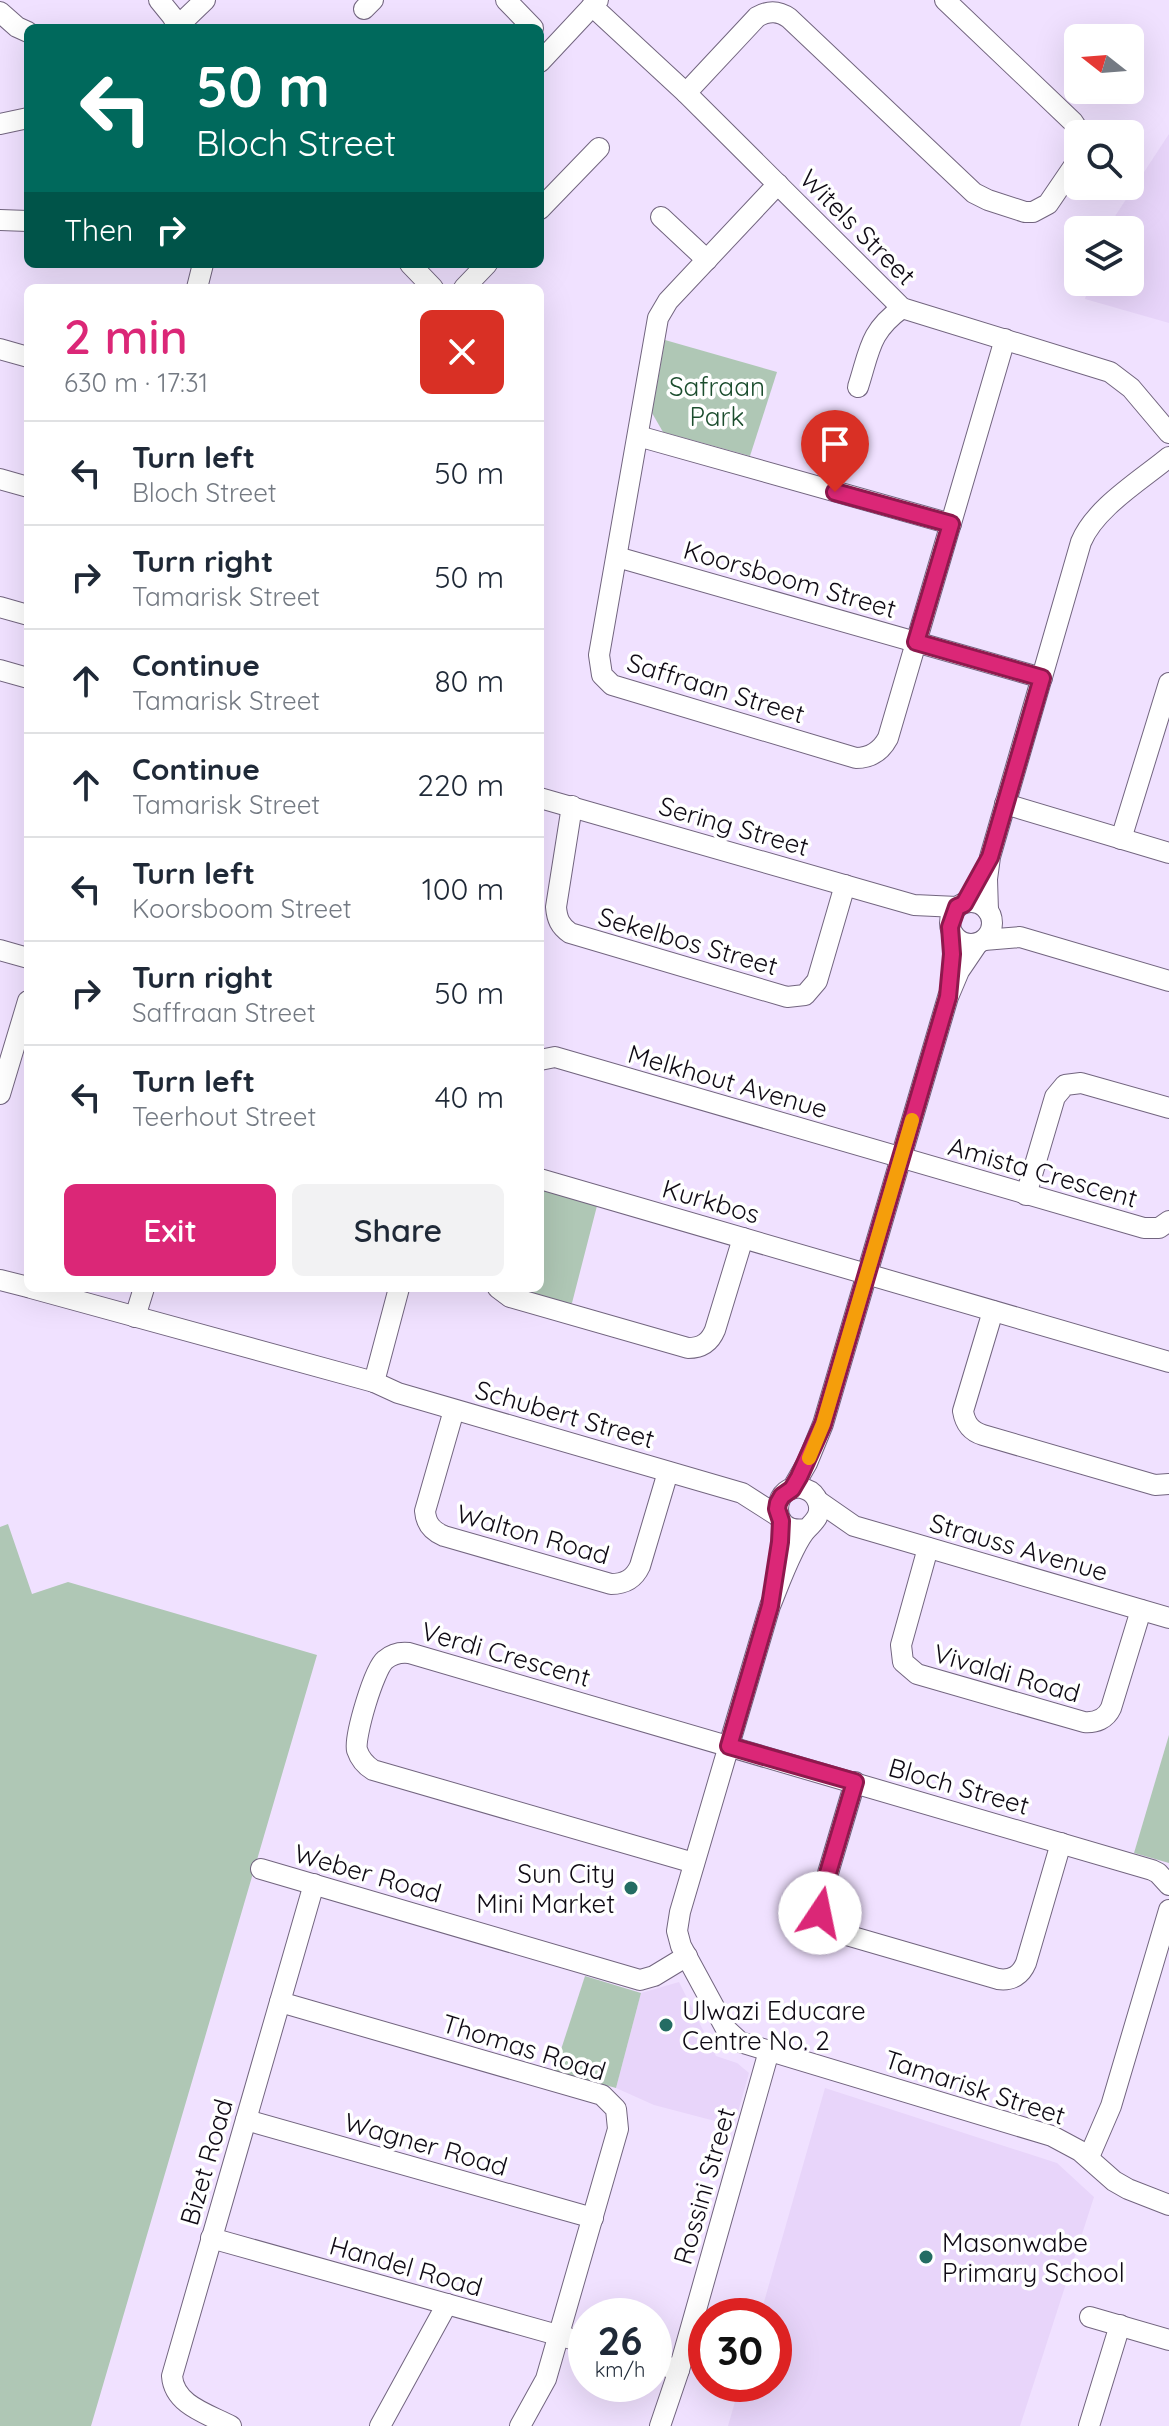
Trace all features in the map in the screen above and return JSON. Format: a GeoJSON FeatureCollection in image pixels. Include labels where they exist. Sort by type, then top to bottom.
{"type":"FeatureCollection","features":[{"type":"Feature","properties":{"kind":"street"},"geometry":{"type":"LineString","coordinates":[[159,0],[176,24]]}},
{"type":"Feature","properties":{"kind":"street"},"geometry":{"type":"LineString","coordinates":[[181,24],[205,0]]}},
{"type":"Feature","properties":{"kind":"street"},"geometry":{"type":"LineString","coordinates":[[506,0],[529,24]]}},
{"type":"Feature","properties":{"kind":"street"},"geometry":{"type":"LineString","coordinates":[[945,0],[1071,120]]}},
{"type":"Feature","properties":{"kind":"street"},"geometry":{"type":"LineString","coordinates":[[544,48],[595,3]]}},
{"type":"Feature","properties":{"kind":"street","name":"Witels Street"},"geometry":{"type":"LineString","coordinates":[[595,3],[902,308],[1110,372],[1131,388],[1169,433]]}},
{"type":"Feature","properties":{"kind":"street"},"geometry":{"type":"LineString","coordinates":[[0,12],[24,30]]}},
{"type":"Feature","properties":{"kind":"street"},"geometry":{"type":"LineString","coordinates":[[686,93],[757,17],[779,13],[789,18],[980,197],[1025,212],[1041,209],[1064,181]]}},
{"type":"Feature","properties":{"kind":"street"},"geometry":{"type":"LineString","coordinates":[[0,124],[24,119]]}},
{"type":"Feature","properties":{"kind":"street"},"geometry":{"type":"LineString","coordinates":[[544,205],[599,148]]}},
{"type":"Feature","properties":{"kind":"street","name":"Saffraan Street"},"geometry":{"type":"LineString","coordinates":[[778,184],[668,301],[658,318],[599,655],[599,669],[606,681],[618,688],[856,758],[874,754],[888,738],[1005,339]]}},
{"type":"Feature","properties":{"kind":"street"},"geometry":{"type":"LineString","coordinates":[[661,217],[707,260]]}},
{"type":"Feature","properties":{"kind":"street"},"geometry":{"type":"LineString","coordinates":[[0,220],[24,221]]}},
{"type":"Feature","properties":{"kind":"street"},"geometry":{"type":"LineString","coordinates":[[414,268],[429,284]]}},
{"type":"Feature","properties":{"kind":"street"},"geometry":{"type":"LineString","coordinates":[[468,284],[483,268]]}},
{"type":"Feature","properties":{"kind":"street"},"geometry":{"type":"LineString","coordinates":[[858,387],[877,331],[902,308]]}},
{"type":"Feature","properties":{"kind":"street"},"geometry":{"type":"LineString","coordinates":[[0,349],[24,356]]}},
{"type":"Feature","properties":{"kind":"street"},"geometry":{"type":"LineString","coordinates":[[638,436],[951,524]]}},
{"type":"Feature","properties":{"kind":"street"},"geometry":{"type":"LineString","coordinates":[[823,1424],[816,1465],[818,1516],[808,1528],[792,1529],[780,1518],[778,1503],[807,1463],[823,1424],[948,997],[959,971],[991,926],[987,879],[990,857],[1084,534],[1100,514],[1169,457]]}},
{"type":"Feature","properties":{"kind":"street"},"geometry":{"type":"LineString","coordinates":[[0,479],[24,486]]}},
{"type":"Feature","properties":{"kind":"street","name":"Koorsboom Street"},"geometry":{"type":"LineString","coordinates":[[617,557],[1042,678]]}},
{"type":"Feature","properties":{"kind":"street"},"geometry":{"type":"LineString","coordinates":[[0,607],[24,614]]}},
{"type":"Feature","properties":{"kind":"street"},"geometry":{"type":"LineString","coordinates":[[0,670],[24,677]]}},
{"type":"Feature","properties":{"kind":"street"},"geometry":{"type":"LineString","coordinates":[[1121,839],[1169,683]]}},
{"type":"Feature","properties":{"kind":"street","name":"Sering Street"},"geometry":{"type":"LineString","coordinates":[[544,799],[914,905],[926,911],[951,933]]}},
{"type":"Feature","properties":{"kind":"street"},"geometry":{"type":"LineString","coordinates":[[1005,804],[1169,853]]}},
{"type":"Feature","properties":{"kind":"street","name":"Sekelbos Street"},"geometry":{"type":"LineString","coordinates":[[572,806],[556,907],[556,915],[564,929],[787,997],[805,995],[817,981],[845,885]]}},
{"type":"Feature","properties":{"kind":"street"},"geometry":{"type":"LineString","coordinates":[[948,997],[951,919],[990,857]]}},
{"type":"Feature","properties":{"kind":"street"},"geometry":{"type":"LineString","coordinates":[[960,905],[976,903],[1020,937],[1169,981]]}},
{"type":"Feature","properties":{"kind":"street","name":"Sering Street"},"geometry":{"type":"LineString","coordinates":[[914,905],[960,905]]}},
{"type":"Feature","properties":{"kind":"street"},"geometry":{"type":"LineString","coordinates":[[951,933],[962,942],[1020,937]]}},
{"type":"Feature","properties":{"kind":"street"},"geometry":{"type":"LineString","coordinates":[[0,950],[24,957]]}},
{"type":"Feature","properties":{"kind":"street"},"geometry":{"type":"LineString","coordinates":[[0,1094],[24,1014]]}},
{"type":"Feature","properties":{"kind":"street","name":"Melkhout Avenue"},"geometry":{"type":"LineString","coordinates":[[544,1059],[555,1057],[901,1159]]}},
{"type":"Feature","properties":{"kind":"street"},"geometry":{"type":"LineString","coordinates":[[1026,1195],[1055,1097],[1065,1085],[1081,1083],[1169,1108]]}},
{"type":"Feature","properties":{"kind":"street","name":"Amista Crescent"},"geometry":{"type":"LineString","coordinates":[[901,1159],[1144,1228],[1159,1228],[1169,1221]]}},
{"type":"Feature","properties":{"kind":"street","name":"Kurkbos"},"geometry":{"type":"LineString","coordinates":[[544,1180],[1169,1362]]}},
{"type":"Feature","properties":{"kind":"street"},"geometry":{"type":"LineString","coordinates":[[503,1292],[510,1297],[695,1348],[702,1346],[712,1336],[743,1238]]}},
{"type":"Feature","properties":{"kind":"street","name":"Schubert Street"},"geometry":{"type":"LineString","coordinates":[[0,1280],[24,1287]]}},
{"type":"Feature","properties":{"kind":"street","name":"Schubert Street"},"geometry":{"type":"LineString","coordinates":[[44,1292],[374,1382],[398,1393],[454,1410],[742,1493],[780,1518]]}},
{"type":"Feature","properties":{"kind":"street"},"geometry":{"type":"LineString","coordinates":[[135,1317],[143,1292]]}},
{"type":"Feature","properties":{"kind":"street"},"geometry":{"type":"LineString","coordinates":[[374,1382],[398,1292]]}},
{"type":"Feature","properties":{"kind":"street"},"geometry":{"type":"LineString","coordinates":[[993,1311],[963,1411],[971,1430],[1155,1485],[1169,1484]]}},
{"type":"Feature","properties":{"kind":"street","name":"Walton Road"},"geometry":{"type":"LineString","coordinates":[[454,1410],[425,1511],[428,1524],[437,1534],[619,1584],[633,1577],[640,1566],[668,1472]]}},
{"type":"Feature","properties":{"kind":"street"},"geometry":{"type":"LineString","coordinates":[[789,1490],[801,1488],[817,1499]]}},
{"type":"Feature","properties":{"kind":"street","name":"Schubert Street"},"geometry":{"type":"LineString","coordinates":[[742,1493],[789,1490]]}},
{"type":"Feature","properties":{"kind":"street","name":"Strauss Avenue"},"geometry":{"type":"LineString","coordinates":[[817,1499],[854,1526]]}},
{"type":"Feature","properties":{"kind":"street","name":"Tamarisk Street"},"geometry":{"type":"LineString","coordinates":[[770,1606],[778,1559],[780,1518]]}},
{"type":"Feature","properties":{"kind":"street","name":"Strauss Avenue"},"geometry":{"type":"LineString","coordinates":[[808,1528],[854,1526],[1169,1618]]}},
{"type":"Feature","properties":{"kind":"street","name":"Tamarisk Street"},"geometry":{"type":"LineString","coordinates":[[808,1528],[788,1561],[770,1606],[694,1863],[678,1921],[679,1939],[687,1956],[730,2034],[740,2042],[1052,2136],[1089,2157],[1107,2176],[1128,2189],[1169,2205]]}},
{"type":"Feature","properties":{"kind":"street","name":"Vivaldi Road"},"geometry":{"type":"LineString","coordinates":[[928,1548],[901,1651],[907,1667],[917,1674],[1084,1722],[1095,1722],[1105,1717],[1111,1708],[1141,1610]]}},
{"type":"Feature","properties":{"kind":"street","name":"Verdi Crescent"},"geometry":{"type":"LineString","coordinates":[[694,1863],[373,1770],[361,1760],[356,1746],[357,1738],[380,1665],[391,1655],[403,1652],[729,1746]]}},
{"type":"Feature","properties":{"kind":"street","name":"Bloch Street"},"geometry":{"type":"LineString","coordinates":[[729,1746],[1152,1870],[1169,1885]]}},
{"type":"Feature","properties":{"kind":"street"},"geometry":{"type":"LineString","coordinates":[[855,1782],[820,1900],[822,1920],[836,1932],[998,1979],[1014,1978],[1026,1963],[1061,1843]]}},
{"type":"Feature","properties":{"kind":"street","name":"Weber Road"},"geometry":{"type":"LineString","coordinates":[[261,1869],[640,1980],[654,1976],[687,1956]]}},
{"type":"Feature","properties":{"kind":"street","name":"Bizet Road"},"geometry":{"type":"LineString","coordinates":[[231,2426],[182,2399],[173,2382],[174,2369],[314,1884]]}},
{"type":"Feature","properties":{"kind":"street"},"geometry":{"type":"LineString","coordinates":[[1089,2157],[1111,2106],[1169,1910]]}},
{"type":"Feature","properties":{"kind":"street","name":"Thomas Road"},"geometry":{"type":"LineString","coordinates":[[280,2002],[608,2099],[618,2115],[618,2129],[559,2336]]}},
{"type":"Feature","properties":{"kind":"street","name":"Rossini Street"},"geometry":{"type":"LineString","coordinates":[[660,2426],[679,2370],[769,2051]]}},
{"type":"Feature","properties":{"kind":"street","name":"Wagner Road"},"geometry":{"type":"LineString","coordinates":[[246,2120],[593,2218]]}},
{"type":"Feature","properties":{"kind":"street","name":"Handel Road"},"geometry":{"type":"LineString","coordinates":[[211,2238],[568,2338]]}},
{"type":"Feature","properties":{"kind":"street"},"geometry":{"type":"LineString","coordinates":[[380,2426],[447,2304]]}},
{"type":"Feature","properties":{"kind":"street"},"geometry":{"type":"LineString","coordinates":[[1090,2317],[1169,2340]]}},
{"type":"Feature","properties":{"kind":"street"},"geometry":{"type":"LineString","coordinates":[[1089,2426],[1120,2325]]}},
{"type":"Feature","properties":{"kind":"street"},"geometry":{"type":"LineString","coordinates":[[520,2426],[546,2379],[559,2336]]}},
{"type":"Feature","properties":{"kind":"street"},"geometry":{"type":"LineString","coordinates":[[672,2368],[679,2370]]}},
{"type":"Feature","properties":{"kind":"shaded area"},"geometry":{"type":"Polygon","coordinates":[[[1169,134],[1169,323],[1085,299],[1086,296],[1144,296],[1144,216],[1115,216],[1126,200],[1144,200],[1144,172],[1169,134]]]}},
{"type":"Feature","properties":{"kind":"shaded area","name":"Ulwazi Educare Centre No. 2"},"geometry":{"type":"Polygon","coordinates":[[[679,1982],[716,2056],[737,2063],[749,2073],[734,2126],[654,2105],[616,2088],[641,1993],[679,1982]]]}},
{"type":"Feature","properties":{"kind":"shaded area","name":"Masonwabe Primary School"},"geometry":{"type":"Polygon","coordinates":[[[825,2088],[1057,2163],[1094,2197],[1020,2426],[728,2426],[735,2402],[792,2402],[792,2298],[765,2298],[825,2088]]]}},
{"type":"Feature","properties":{"kind":"green space","name":"Safraan Park"},"geometry":{"type":"Polygon","coordinates":[[[665,340],[777,372],[750,456],[663,432],[652,413],[665,340]]]}},
{"type":"Feature","properties":{"kind":"green space"},"geometry":{"type":"Polygon","coordinates":[[[544,1184],[598,1202],[572,1303],[550,1302],[519,1292],[544,1292],[544,1184]]]}},
{"type":"Feature","properties":{"kind":"green space"},"geometry":{"type":"Polygon","coordinates":[[[8,1524],[32,1594],[68,1582],[317,1655],[91,2426],[0,2426],[0,1527],[8,1524]]]}},
{"type":"Feature","properties":{"kind":"green space"},"geometry":{"type":"Polygon","coordinates":[[[1169,1735],[1169,1863],[1134,1853],[1169,1735]]]}},
{"type":"Feature","properties":{"kind":"green space"},"geometry":{"type":"Polygon","coordinates":[[[585,1976],[641,1993],[616,2088],[554,2071],[585,1976]]]}},
{"type":"Feature","properties":{"kind":"slow traffic"},"geometry":{"type":"LineString","coordinates":[[809,1458],[823,1424],[912,1120]]}},
{"type":"Feature","properties":{"kind":"place","name":"Sun City Mini Market"},"geometry":{"type":"Point","coordinates":[631,1888]}},
{"type":"Feature","properties":{"kind":"place","name":"Ulwazi Educare Centre No. 2"},"geometry":{"type":"Point","coordinates":[666,2025]}},
{"type":"Feature","properties":{"kind":"place","name":"Masonwabe Primary School"},"geometry":{"type":"Point","coordinates":[926,2257]}},
{"type":"Feature","properties":{"kind":"route"},"geometry":{"type":"LineString","coordinates":[[820,1913],[820,1900],[855,1782],[729,1746],[770,1606],[780,1542],[778,1503],[792,1489],[807,1463],[823,1424],[948,997],[953,912],[964,904],[990,857],[1042,678],[916,642],[951,524],[835,492]]}}]}
